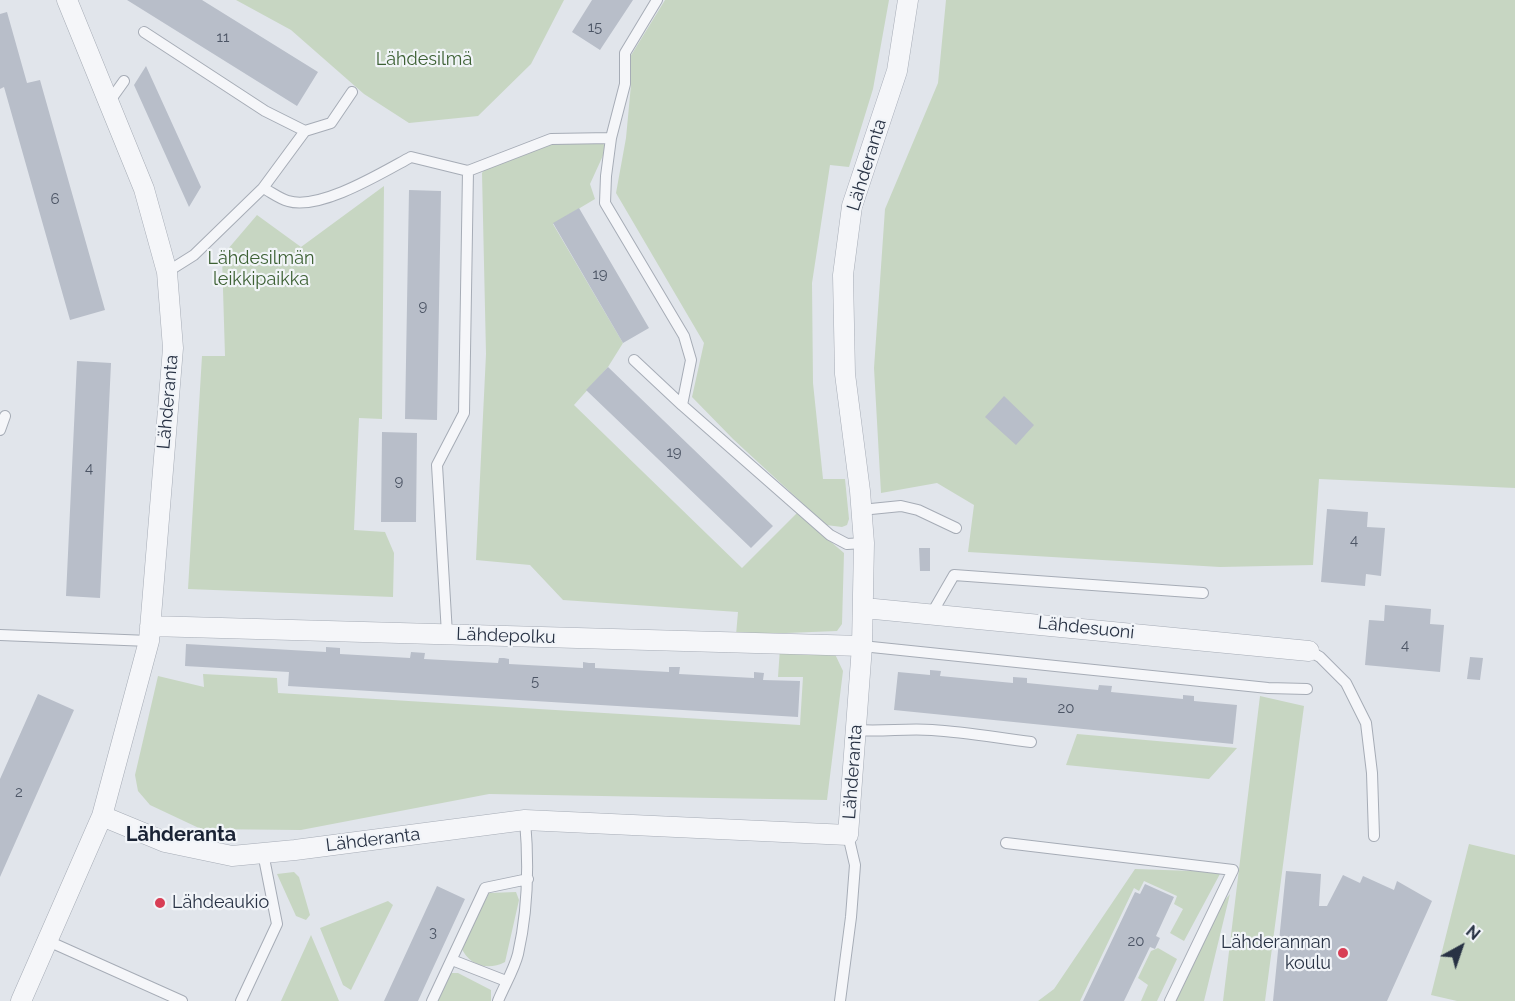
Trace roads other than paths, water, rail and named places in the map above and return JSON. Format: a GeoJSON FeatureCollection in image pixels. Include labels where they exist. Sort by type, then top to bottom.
{"type":"FeatureCollection","features":[{"type":"Feature","properties":{"kind":"street","name":"Lähderanta"},"geometry":{"type":"LineString","coordinates":[[21,1001],[102,816],[149,634],[173,348],[167,272],[144,189],[67,0]]}},
{"type":"Feature","properties":{"kind":"street","name":"Lähderanta"},"geometry":{"type":"LineString","coordinates":[[102,816],[165,842],[232,856],[525,820],[848,835],[862,646],[864,543],[845,374],[843,275],[852,206],[897,71],[908,0]]}},
{"type":"Feature","properties":{"kind":"street","name":"Lähdesuoni"},"geometry":{"type":"LineString","coordinates":[[864,608],[1309,651]]}},
{"type":"Feature","properties":{"kind":"street","name":"Lähdepolku"},"geometry":{"type":"LineString","coordinates":[[149,634],[447,634],[862,646]]}},
{"type":"Feature","properties":{"kind":"lane"},"geometry":{"type":"LineString","coordinates":[[657,0],[625,53],[625,84],[611,138],[605,203],[684,336],[691,360],[682,405]]}},
{"type":"Feature","properties":{"kind":"lane"},"geometry":{"type":"LineString","coordinates":[[144,32],[266,111],[305,131]]}},
{"type":"Feature","properties":{"kind":"lane"},"geometry":{"type":"LineString","coordinates":[[109,102],[124,81]]}},
{"type":"Feature","properties":{"kind":"lane"},"geometry":{"type":"LineString","coordinates":[[167,272],[194,255],[263,188],[305,131],[330,123],[352,92]]}},
{"type":"Feature","properties":{"kind":"lane"},"geometry":{"type":"LineString","coordinates":[[263,188],[290,202],[329,198],[373,178],[411,156],[468,171],[551,139],[611,138]]}},
{"type":"Feature","properties":{"kind":"lane"},"geometry":{"type":"LineString","coordinates":[[447,634],[437,465],[464,413],[468,171]]}},
{"type":"Feature","properties":{"kind":"lane"},"geometry":{"type":"LineString","coordinates":[[634,360],[830,536],[847,544],[864,543]]}},
{"type":"Feature","properties":{"kind":"lane"},"geometry":{"type":"LineString","coordinates":[[0,430],[5,416]]}},
{"type":"Feature","properties":{"kind":"lane"},"geometry":{"type":"LineString","coordinates":[[861,510],[901,506],[918,510],[956,528]]}},
{"type":"Feature","properties":{"kind":"lane"},"geometry":{"type":"LineString","coordinates":[[932,613],[954,575],[1203,593]]}},
{"type":"Feature","properties":{"kind":"lane","name":"Lähdepolku"},"geometry":{"type":"LineString","coordinates":[[0,635],[149,634]]}},
{"type":"Feature","properties":{"kind":"lane"},"geometry":{"type":"LineString","coordinates":[[862,646],[1268,688],[1307,689]]}},
{"type":"Feature","properties":{"kind":"lane"},"geometry":{"type":"LineString","coordinates":[[1309,651],[1320,657],[1346,683],[1366,723],[1372,773],[1374,836]]}},
{"type":"Feature","properties":{"kind":"lane"},"geometry":{"type":"LineString","coordinates":[[857,730],[873,732],[897,729],[934,730],[1031,742]]}},
{"type":"Feature","properties":{"kind":"lane"},"geometry":{"type":"LineString","coordinates":[[498,1001],[517,956],[528,879],[529,858],[525,820]]}},
{"type":"Feature","properties":{"kind":"lane"},"geometry":{"type":"LineString","coordinates":[[840,1001],[851,918],[855,865],[848,835]]}},
{"type":"Feature","properties":{"kind":"lane"},"geometry":{"type":"LineString","coordinates":[[1006,843],[1233,870],[1170,1001]]}},
{"type":"Feature","properties":{"kind":"lane"},"geometry":{"type":"LineString","coordinates":[[241,1001],[277,924],[263,853]]}},
{"type":"Feature","properties":{"kind":"lane"},"geometry":{"type":"LineString","coordinates":[[432,1001],[485,888],[528,879]]}},
{"type":"Feature","properties":{"kind":"lane"},"geometry":{"type":"LineString","coordinates":[[48,941],[182,1001]]}},
{"type":"Feature","properties":{"kind":"lane"},"geometry":{"type":"LineString","coordinates":[[452,960],[506,981]]}},
{"type":"Feature","properties":{"kind":"place","name":"Lähdeaukio"},"geometry":{"type":"Point","coordinates":[160,903]}},
{"type":"Feature","properties":{"kind":"place","name":"Lähderannan koulu"},"geometry":{"type":"Point","coordinates":[1343,953]}},
{"type":"Feature","properties":{"kind":"district","name":"Lähderanta"},"geometry":{"type":"Point","coordinates":[181,835]}},
{"type":"Feature","properties":{"kind":"park label","name":"Lähdesilmä"},"geometry":{"type":"Point","coordinates":[424,60]}},
{"type":"Feature","properties":{"kind":"park label","name":"Lähdesilmän leikkipaikka"},"geometry":{"type":"Point","coordinates":[261,269]}}]}
